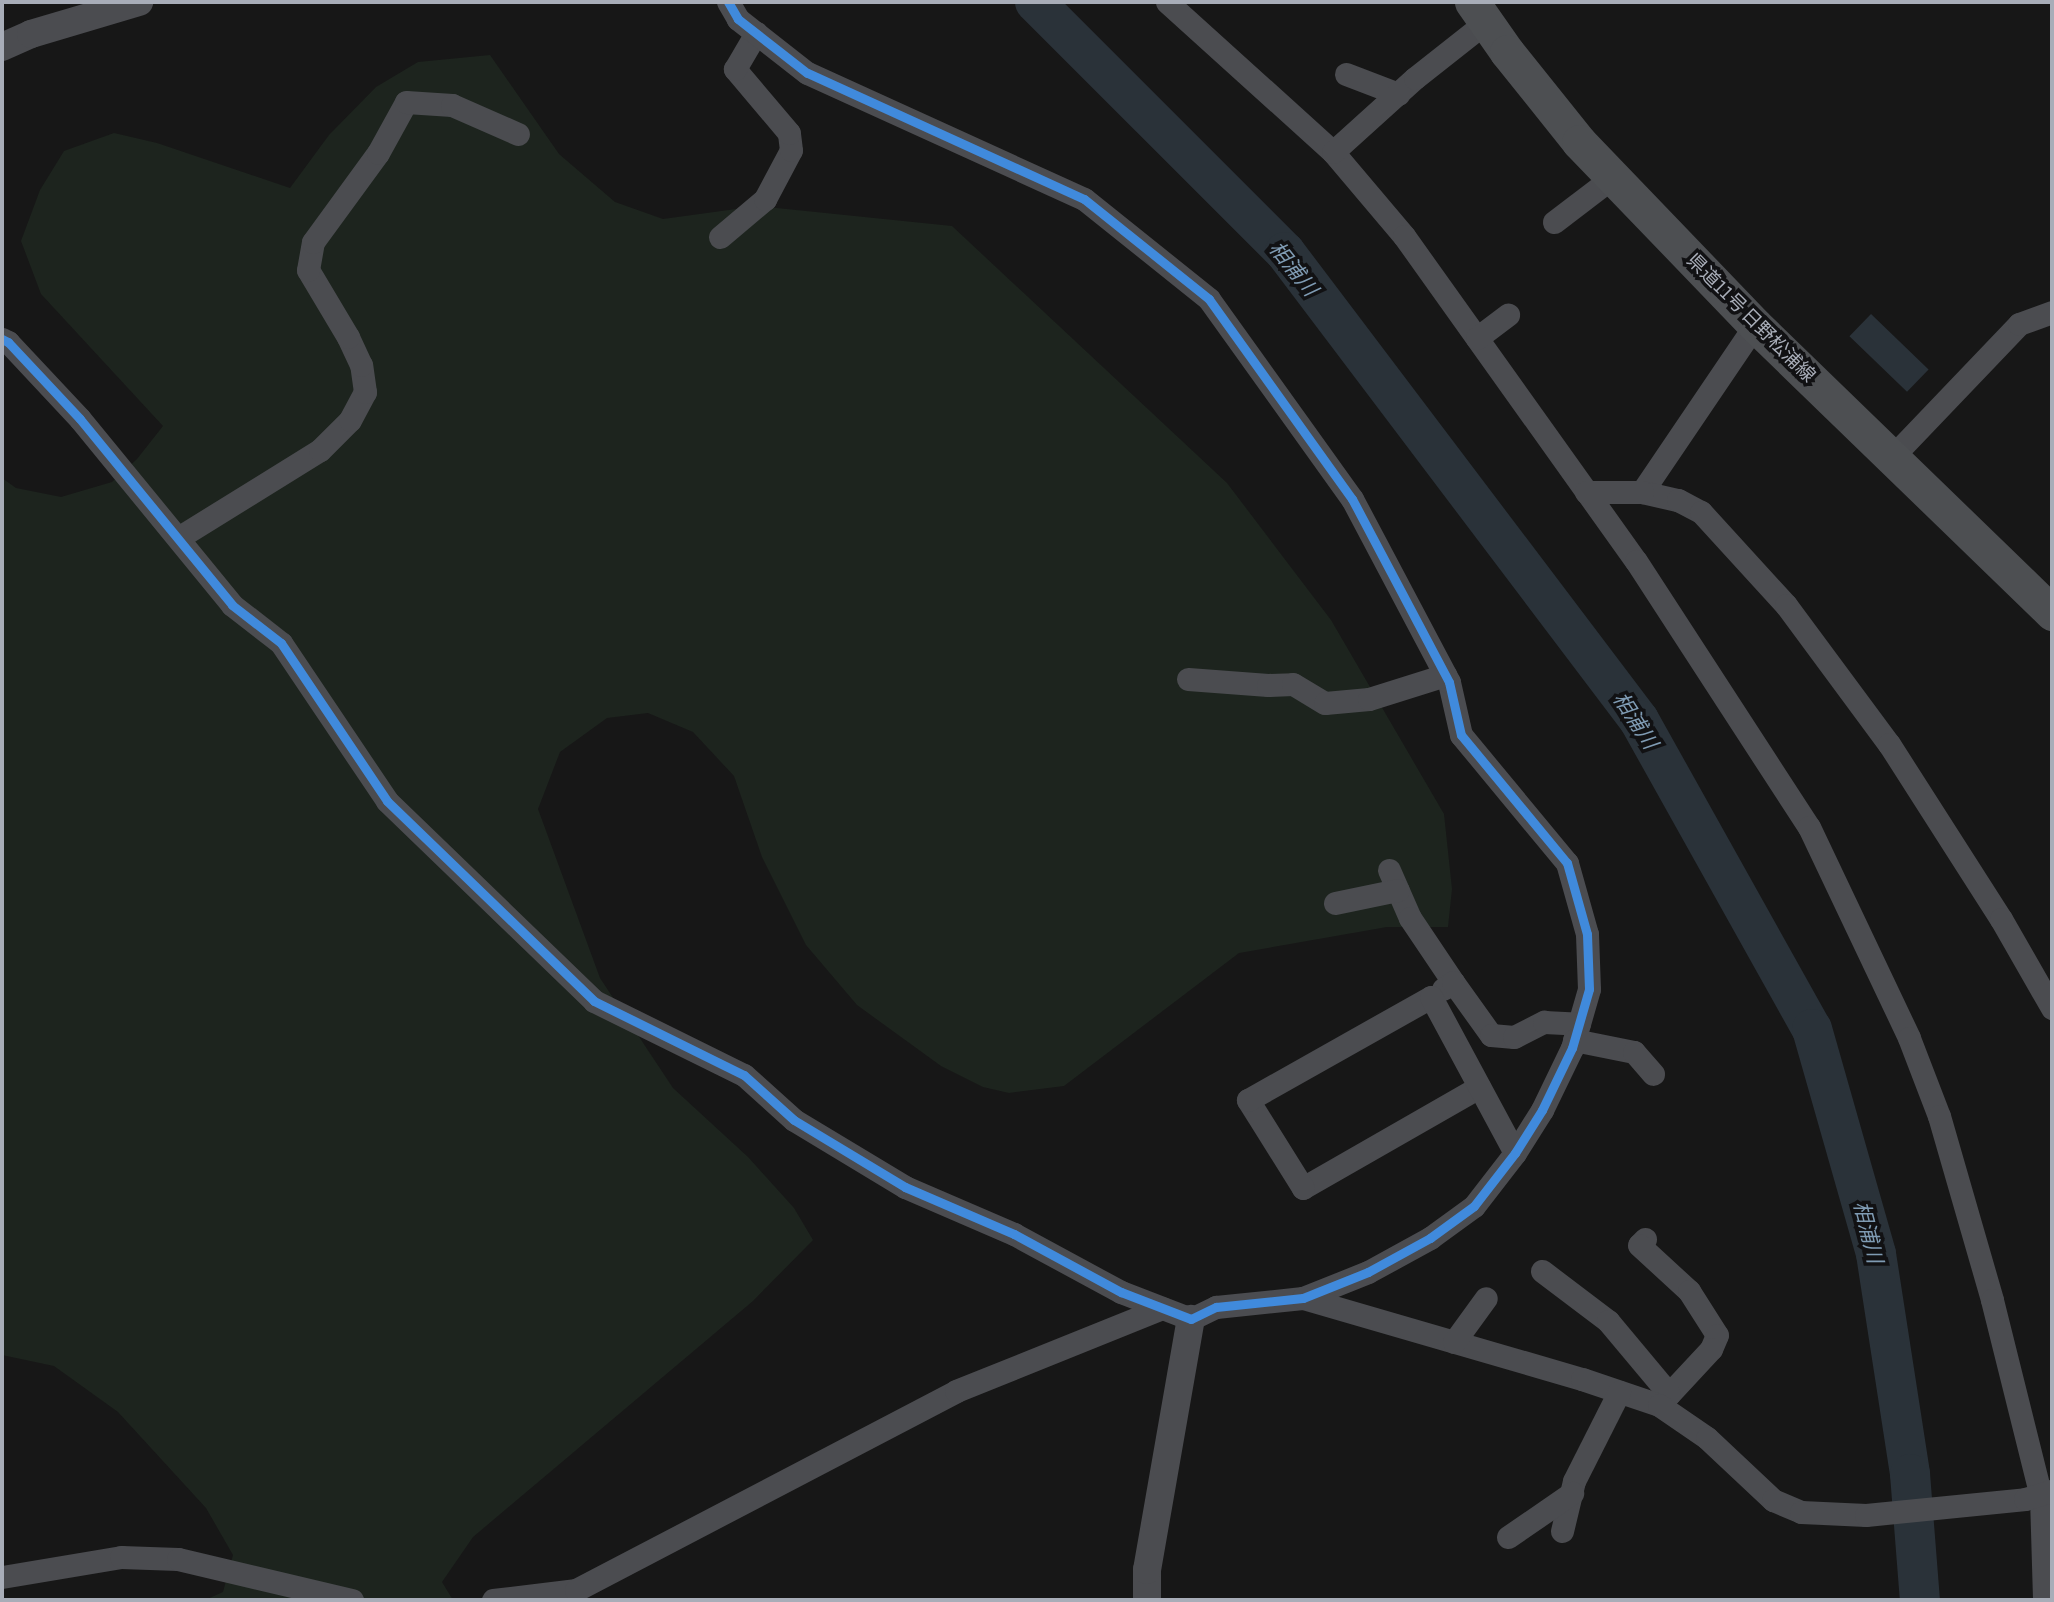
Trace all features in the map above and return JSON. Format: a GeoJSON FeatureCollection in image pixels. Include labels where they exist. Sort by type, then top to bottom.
{"type":"FeatureCollection","features":[{"type":"Feature","properties":{"kind":"main road","name":"県道11号 日野松浦線"},"geometry":{"type":"LineString","coordinates":[[1479,12],[1578,142],[1755,325],[2052,613]]}},
{"type":"Feature","properties":{"kind":"street"},"geometry":{"type":"LineString","coordinates":[[2,339],[80,419],[232,605],[281,642],[387,801],[594,1001],[744,1075],[794,1120],[905,1187],[1014,1234],[1121,1292],[1191,1319],[1216,1307],[1303,1298],[1368,1272],[1430,1238],[1474,1206],[1515,1153],[1542,1110],[1577,1032],[1590,989],[1587,934],[1567,863],[1461,736],[1445,675],[1352,499],[1209,299],[1084,198],[807,73],[738,19],[728,2]]}},
{"type":"Feature","properties":{"kind":"street"},"geometry":{"type":"LineString","coordinates":[[1167,2],[1334,152],[1404,236],[1636,561],[1809,827],[1909,1038],[1939,1116],[1993,1300],[2039,1496],[2044,1600]]}},
{"type":"Feature","properties":{"kind":"street"},"geometry":{"type":"LineString","coordinates":[[2,47],[31,34],[126,3]]}},
{"type":"Feature","properties":{"kind":"street"},"geometry":{"type":"LineString","coordinates":[[1334,152],[1398,94],[1479,12]]}},
{"type":"Feature","properties":{"kind":"street"},"geometry":{"type":"LineString","coordinates":[[720,237],[765,199],[791,150],[789,133],[735,69],[756,33]]}},
{"type":"Feature","properties":{"kind":"street"},"geometry":{"type":"LineString","coordinates":[[1346,74],[1398,94]]}},
{"type":"Feature","properties":{"kind":"street"},"geometry":{"type":"LineString","coordinates":[[177,538],[320,450],[349,420],[365,392],[361,365],[348,337],[307,270],[313,242],[378,153],[406,102],[452,105],[518,134]]}},
{"type":"Feature","properties":{"kind":"street"},"geometry":{"type":"LineString","coordinates":[[1554,222],[1613,177]]}},
{"type":"Feature","properties":{"kind":"street"},"geometry":{"type":"LineString","coordinates":[[1892,457],[2019,324],[2052,312]]}},
{"type":"Feature","properties":{"kind":"street"},"geometry":{"type":"LineString","coordinates":[[1477,338],[1508,315]]}},
{"type":"Feature","properties":{"kind":"street"},"geometry":{"type":"LineString","coordinates":[[1642,492],[1755,325]]}},
{"type":"Feature","properties":{"kind":"street"},"geometry":{"type":"LineString","coordinates":[[1586,492],[1642,492],[1678,500],[1701,512],[1786,605],[1889,744],[2001,919],[2052,1008]]}},
{"type":"Feature","properties":{"kind":"street"},"geometry":{"type":"LineString","coordinates":[[1188,679],[1268,685],[1293,684],[1325,703],[1368,699],[1445,675]]}},
{"type":"Feature","properties":{"kind":"street"},"geometry":{"type":"LineString","coordinates":[[1335,903],[1394,880],[1410,918],[1491,1035],[1514,1037],[1544,1022],[1577,1032],[1636,1042],[1653,1074]]}},
{"type":"Feature","properties":{"kind":"street"},"geometry":{"type":"LineString","coordinates":[[1453,982],[1432,997],[1248,1100],[1303,1188],[1479,1087]]}},
{"type":"Feature","properties":{"kind":"street"},"geometry":{"type":"LineString","coordinates":[[1432,997],[1515,1153]]}},
{"type":"Feature","properties":{"kind":"street"},"geometry":{"type":"LineString","coordinates":[[1645,1238],[1639,1245],[1689,1291],[1717,1335],[1711,1349],[1664,1400]]}},
{"type":"Feature","properties":{"kind":"street"},"geometry":{"type":"LineString","coordinates":[[1542,1271],[1608,1321],[1664,1400],[1773,1500],[1801,1512],[1866,1515],[2039,1496]]}},
{"type":"Feature","properties":{"kind":"street"},"geometry":{"type":"LineString","coordinates":[[1303,1298],[1619,1392],[1664,1400]]}},
{"type":"Feature","properties":{"kind":"street"},"geometry":{"type":"LineString","coordinates":[[1454,1342],[1486,1298]]}},
{"type":"Feature","properties":{"kind":"street"},"geometry":{"type":"LineString","coordinates":[[493,1600],[576,1590],[956,1391],[1162,1308]]}},
{"type":"Feature","properties":{"kind":"street"},"geometry":{"type":"LineString","coordinates":[[1147,1600],[1147,1570],[1191,1319]]}},
{"type":"Feature","properties":{"kind":"street"},"geometry":{"type":"LineString","coordinates":[[1562,1531],[1574,1481],[1619,1392]]}},
{"type":"Feature","properties":{"kind":"street"},"geometry":{"type":"LineString","coordinates":[[1508,1537],[1572,1493]]}},
{"type":"Feature","properties":{"kind":"street"},"geometry":{"type":"LineString","coordinates":[[2,1577],[121,1557],[178,1559],[352,1600]]}},
{"type":"Feature","properties":{"kind":"shaded area"},"geometry":{"type":"Polygon","coordinates":[[[490,55],[559,154],[615,202],[663,219],[758,206],[952,226],[1227,483],[1331,620],[1444,814],[1452,889],[1448,927],[1387,927],[1239,953],[1064,1086],[1009,1093],[983,1087],[941,1066],[857,1005],[806,945],[762,857],[734,776],[693,732],[648,713],[607,718],[560,752],[538,809],[600,978],[673,1088],[748,1157],[794,1208],[813,1240],[753,1301],[473,1537],[442,1582],[453,1600],[205,1600],[223,1592],[233,1555],[206,1508],[118,1412],[54,1366],[2,1355],[2,478],[16,488],[61,497],[112,482],[137,459],[163,426],[41,294],[21,241],[40,190],[64,151],[114,133],[157,143],[290,188],[329,135],[376,87],[418,62],[490,55]]]}},
{"type":"Feature","properties":{"kind":"shaded area"},"geometry":{"type":"Polygon","coordinates":[[[1871,314],[1929,370],[1907,392],[1849,336],[1871,314]]]}},
{"type":"Feature","properties":{"kind":"waterway","name":"相浦川"},"geometry":{"type":"LineString","coordinates":[[1035,2],[1285,252],[1639,720],[1812,1029],[1876,1254],[1910,1474],[1920,1600]]}},
{"type":"Feature","properties":{"kind":"cycle path"},"geometry":{"type":"LineString","coordinates":[[2,339],[8,342],[80,419],[232,605],[281,643],[387,801],[594,1001],[744,1075],[794,1120],[905,1187],[1014,1234],[1121,1292],[1191,1319],[1216,1307],[1303,1298],[1368,1272],[1430,1238],[1474,1206],[1515,1153],[1542,1110],[1572,1048],[1589,989],[1587,934],[1567,863],[1461,735],[1449,682],[1352,499],[1209,299],[1084,199],[807,73],[738,19],[728,2]]}}]}
